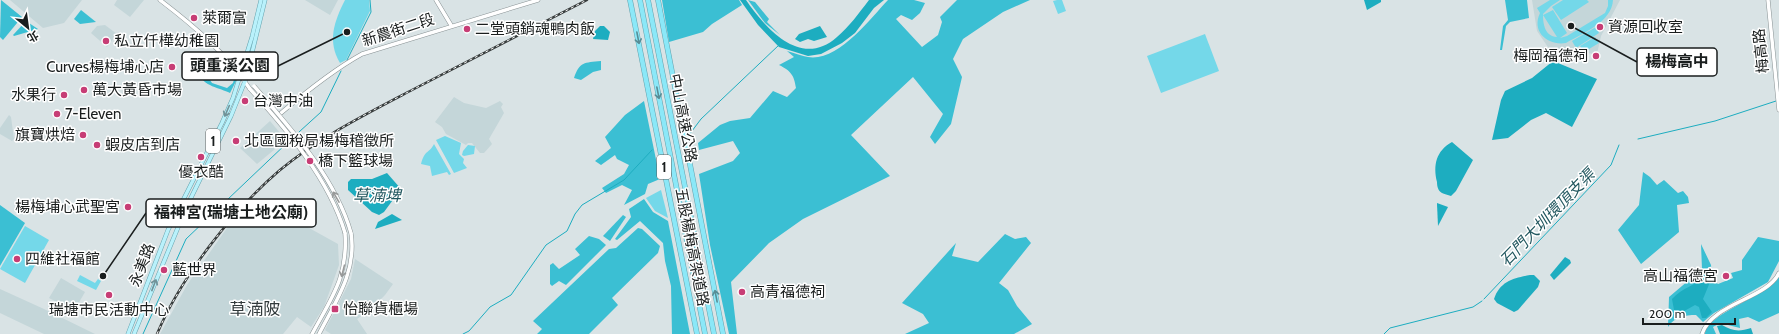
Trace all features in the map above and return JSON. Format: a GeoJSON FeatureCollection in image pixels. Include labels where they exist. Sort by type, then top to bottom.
{"type":"FeatureCollection","features":[{"type":"Feature","properties":{"kind":"highway","name":"五股楊梅高架道路"},"geometry":{"type":"LineString","coordinates":[[630,0],[697,334]]}},
{"type":"Feature","properties":{"kind":"highway","name":"中山高速公路"},"geometry":{"type":"LineString","coordinates":[[640,0],[705,334]]}},
{"type":"Feature","properties":{"kind":"highway","name":"中山高速公路"},"geometry":{"type":"LineString","coordinates":[[648,0],[714,334]]}},
{"type":"Feature","properties":{"kind":"highway","name":"五股楊梅高架道路"},"geometry":{"type":"LineString","coordinates":[[658,0],[723,334]]}},
{"type":"Feature","properties":{"kind":"main road","name":"1"},"geometry":{"type":"LineString","coordinates":[[241,75],[260,0]]}},
{"type":"Feature","properties":{"kind":"main road","name":"1"},"geometry":{"type":"LineString","coordinates":[[245,81],[265,0]]}},
{"type":"Feature","properties":{"kind":"main road","name":"永美路"},"geometry":{"type":"LineString","coordinates":[[128,334],[161,248],[180,205],[222,123],[241,75]]}},
{"type":"Feature","properties":{"kind":"main road","name":"永美路"},"geometry":{"type":"LineString","coordinates":[[134,334],[186,208],[231,116],[245,81]]}},
{"type":"Feature","properties":{"kind":"street"},"geometry":{"type":"LineString","coordinates":[[160,0],[201,33],[252,87],[323,173],[341,205],[351,233],[352,243],[350,268],[342,292],[319,334]]}},
{"type":"Feature","properties":{"kind":"street"},"geometry":{"type":"LineString","coordinates":[[436,0],[451,25]]}},
{"type":"Feature","properties":{"kind":"street","name":"新農街二段"},"geometry":{"type":"LineString","coordinates":[[281,113],[341,66],[362,54],[451,25],[538,0]]}},
{"type":"Feature","properties":{"kind":"street","name":"梅高路"},"geometry":{"type":"LineString","coordinates":[[1768,0],[1779,110]]}},
{"type":"Feature","properties":{"kind":"street"},"geometry":{"type":"LineString","coordinates":[[252,87],[320,179],[340,216],[345,233],[346,256],[339,285],[312,334]]}},
{"type":"Feature","properties":{"kind":"street"},"geometry":{"type":"LineString","coordinates":[[1702,334],[1704,328],[1715,316],[1763,288],[1777,278],[1779,274]]}},
{"type":"Feature","properties":{"kind":"shaded area"},"geometry":{"type":"Polygon","coordinates":[[[1,0],[22,17],[3,40],[0,37],[1,0]]]}},
{"type":"Feature","properties":{"kind":"shaded area"},"geometry":{"type":"Polygon","coordinates":[[[10,0],[82,0],[64,23],[43,28],[10,0]]]}},
{"type":"Feature","properties":{"kind":"shaded area"},"geometry":{"type":"Polygon","coordinates":[[[117,0],[144,0],[130,17],[114,5],[117,0]]]}},
{"type":"Feature","properties":{"kind":"shaded area"},"geometry":{"type":"Polygon","coordinates":[[[305,0],[338,0],[330,15],[305,0]]]}},
{"type":"Feature","properties":{"kind":"shaded area"},"geometry":{"type":"Polygon","coordinates":[[[345,0],[369,0],[370,11],[346,60],[340,63],[336,55],[333,39],[335,24],[345,0]]]}},
{"type":"Feature","properties":{"kind":"shaded area"},"geometry":{"type":"Polygon","coordinates":[[[662,0],[739,0],[742,5],[712,24],[703,32],[669,42],[662,0]]]}},
{"type":"Feature","properties":{"kind":"shaded area"},"geometry":{"type":"Polygon","coordinates":[[[748,0],[755,2],[769,19],[767,22],[780,35],[765,23],[748,0]]]}},
{"type":"Feature","properties":{"kind":"shaded area"},"geometry":{"type":"Polygon","coordinates":[[[888,0],[914,0],[925,3],[920,13],[912,20],[901,15],[896,19],[922,47],[938,35],[942,22],[940,17],[957,0],[1030,0],[1003,12],[963,39],[953,59],[962,77],[951,124],[935,144],[930,137],[943,114],[913,77],[851,135],[890,176],[803,219],[769,243],[731,282],[737,334],[729,334],[710,245],[699,174],[733,161],[740,153],[733,141],[699,150],[698,143],[720,125],[730,121],[750,118],[773,91],[787,97],[796,88],[791,74],[779,65],[794,57],[787,51],[808,57],[819,57],[831,53],[842,46],[863,28],[888,0]]]}},
{"type":"Feature","properties":{"kind":"shaded area"},"geometry":{"type":"Polygon","coordinates":[[[1062,0],[1066,11],[1058,14],[1053,1],[1062,0]]]}},
{"type":"Feature","properties":{"kind":"shaded area"},"geometry":{"type":"Polygon","coordinates":[[[1505,0],[1527,0],[1529,18],[1510,22],[1506,26],[1502,50],[1500,50],[1503,26],[1508,20],[1505,0]]]}},
{"type":"Feature","properties":{"kind":"shaded area"},"geometry":{"type":"Polygon","coordinates":[[[1532,0],[1620,0],[1601,36],[1597,54],[1550,50],[1537,31],[1532,0]]]}},
{"type":"Feature","properties":{"kind":"shaded area"},"geometry":{"type":"Polygon","coordinates":[[[1550,0],[1560,0],[1551,6],[1543,15],[1553,10],[1567,33],[1560,38],[1567,36],[1605,13],[1608,6],[1608,0],[1613,0],[1608,15],[1602,21],[1588,31],[1566,43],[1547,40],[1540,32],[1538,26],[1540,13],[1537,8],[1550,0]],[[1543,15],[1544,26],[1547,32],[1550,35],[1557,37],[1543,15]]]}},
{"type":"Feature","properties":{"kind":"shaded area"},"geometry":{"type":"Polygon","coordinates":[[[1563,0],[1587,0],[1589,2],[1561,20],[1552,7],[1563,0]]]}},
{"type":"Feature","properties":{"kind":"shaded area"},"geometry":{"type":"Polygon","coordinates":[[[81,10],[96,22],[80,24],[74,19],[81,10]]]}},
{"type":"Feature","properties":{"kind":"shaded area"},"geometry":{"type":"Polygon","coordinates":[[[26,21],[38,29],[14,36],[13,35],[26,21]]]}},
{"type":"Feature","properties":{"kind":"shaded area","name":"私立仟樺幼稚園"},"geometry":{"type":"Polygon","coordinates":[[[105,25],[117,34],[107,47],[91,33],[97,26],[105,25]]]}},
{"type":"Feature","properties":{"kind":"shaded area"},"geometry":{"type":"Polygon","coordinates":[[[1596,27],[1599,33],[1576,48],[1572,41],[1596,27]]]}},
{"type":"Feature","properties":{"kind":"shaded area"},"geometry":{"type":"Polygon","coordinates":[[[1205,34],[1219,71],[1161,93],[1147,56],[1205,34]]]}},
{"type":"Feature","properties":{"kind":"shaded area"},"geometry":{"type":"Polygon","coordinates":[[[1595,37],[1599,43],[1584,52],[1580,46],[1595,37]]]}},
{"type":"Feature","properties":{"kind":"shaded area"},"geometry":{"type":"Polygon","coordinates":[[[601,61],[601,70],[593,72],[581,80],[574,78],[578,68],[583,64],[601,61]]]}},
{"type":"Feature","properties":{"kind":"shaded area"},"geometry":{"type":"Polygon","coordinates":[[[201,70],[204,71],[212,83],[227,88],[233,83],[235,76],[237,79],[230,93],[204,81],[199,74],[201,70]]]}},
{"type":"Feature","properties":{"kind":"shaded area"},"geometry":{"type":"Polygon","coordinates":[[[454,97],[464,103],[486,108],[500,101],[503,104],[501,107],[504,113],[489,139],[492,144],[484,153],[480,153],[472,143],[468,143],[466,145],[446,134],[442,127],[435,122],[454,97]]]}},
{"type":"Feature","properties":{"kind":"shaded area"},"geometry":{"type":"Polygon","coordinates":[[[644,101],[660,179],[648,184],[645,194],[624,205],[632,190],[622,185],[606,193],[602,188],[624,174],[629,165],[617,159],[615,155],[601,165],[595,161],[611,148],[605,137],[625,115],[644,101]]]}},
{"type":"Feature","properties":{"kind":"shaded area"},"geometry":{"type":"Polygon","coordinates":[[[9,115],[11,117],[14,139],[12,141],[0,134],[0,128],[9,115]]]}},
{"type":"Feature","properties":{"kind":"shaded area"},"geometry":{"type":"Polygon","coordinates":[[[270,121],[286,140],[257,164],[240,148],[270,121]]]}},
{"type":"Feature","properties":{"kind":"shaded area"},"geometry":{"type":"Polygon","coordinates":[[[445,136],[461,143],[459,154],[464,159],[463,163],[467,168],[454,173],[436,140],[445,136]]]}},
{"type":"Feature","properties":{"kind":"shaded area"},"geometry":{"type":"Polygon","coordinates":[[[434,144],[451,174],[449,175],[447,172],[432,176],[430,166],[421,164],[424,156],[434,144]]]}},
{"type":"Feature","properties":{"kind":"shaded area"},"geometry":{"type":"Polygon","coordinates":[[[468,145],[475,146],[474,154],[464,156],[462,155],[463,151],[468,145]]]}},
{"type":"Feature","properties":{"kind":"shaded area"},"geometry":{"type":"Polygon","coordinates":[[[1643,172],[1657,185],[1664,180],[1678,193],[1683,191],[1688,197],[1689,203],[1677,205],[1679,232],[1641,264],[1618,230],[1639,205],[1643,172]]]}},
{"type":"Feature","properties":{"kind":"shaded area"},"geometry":{"type":"Polygon","coordinates":[[[661,190],[668,218],[655,211],[646,198],[661,190]]]}},
{"type":"Feature","properties":{"kind":"shaded area"},"geometry":{"type":"Polygon","coordinates":[[[644,199],[653,212],[668,221],[690,334],[672,334],[671,286],[665,261],[663,243],[640,221],[617,240],[615,239],[631,217],[629,209],[644,199]]]}},
{"type":"Feature","properties":{"kind":"shaded area"},"geometry":{"type":"Polygon","coordinates":[[[249,200],[264,203],[338,244],[339,265],[324,307],[311,327],[297,317],[283,334],[160,334],[187,285],[241,208],[249,200]]]}},
{"type":"Feature","properties":{"kind":"shaded area"},"geometry":{"type":"Polygon","coordinates":[[[0,205],[25,223],[0,266],[0,205]]]}},
{"type":"Feature","properties":{"kind":"shaded area"},"geometry":{"type":"Polygon","coordinates":[[[623,215],[626,217],[610,241],[603,236],[623,215]]]}},
{"type":"Feature","properties":{"kind":"shaded area"},"geometry":{"type":"Polygon","coordinates":[[[25,226],[49,240],[25,283],[0,269],[25,226]]]}},
{"type":"Feature","properties":{"kind":"shaded area"},"geometry":{"type":"Polygon","coordinates":[[[638,228],[642,229],[660,246],[658,253],[612,298],[618,305],[589,334],[537,334],[542,329],[533,321],[609,249],[616,248],[638,228]]]}},
{"type":"Feature","properties":{"kind":"shaded area"},"geometry":{"type":"Polygon","coordinates":[[[1005,234],[1015,239],[1026,237],[1031,243],[999,283],[1008,290],[1017,306],[1032,324],[1014,334],[905,334],[929,323],[923,314],[902,303],[956,243],[952,256],[978,262],[1005,234]]]}},
{"type":"Feature","properties":{"kind":"shaded area"},"geometry":{"type":"Polygon","coordinates":[[[589,236],[599,239],[606,245],[566,285],[559,281],[552,286],[550,284],[550,265],[553,263],[559,269],[580,255],[575,249],[589,236]]]}},
{"type":"Feature","properties":{"kind":"shaded area"},"geometry":{"type":"Polygon","coordinates":[[[1758,237],[1779,241],[1779,261],[1768,282],[1714,313],[1703,322],[1696,315],[1688,315],[1673,321],[1668,327],[1669,297],[1702,269],[1701,244],[1711,265],[1712,279],[1718,284],[1733,278],[1731,273],[1742,270],[1742,260],[1758,237]]]}},
{"type":"Feature","properties":{"kind":"shaded area"},"geometry":{"type":"Polygon","coordinates":[[[355,259],[393,284],[385,295],[370,310],[357,319],[367,334],[331,334],[325,330],[351,279],[355,259]]]}},
{"type":"Feature","properties":{"kind":"shaded area"},"geometry":{"type":"Polygon","coordinates":[[[80,275],[95,283],[98,279],[101,281],[96,290],[77,281],[80,275]]]}},
{"type":"Feature","properties":{"kind":"shaded area"},"geometry":{"type":"Polygon","coordinates":[[[1779,277],[1779,313],[1759,322],[1748,317],[1739,319],[1740,328],[1720,323],[1713,327],[1716,334],[1705,334],[1708,326],[1716,319],[1763,291],[1773,284],[1779,277]]]}},
{"type":"Feature","properties":{"kind":"shaded area"},"geometry":{"type":"Polygon","coordinates":[[[61,278],[85,292],[74,311],[49,298],[61,278]]]}},
{"type":"Feature","properties":{"kind":"shaded area"},"geometry":{"type":"Polygon","coordinates":[[[0,289],[95,334],[44,334],[0,313],[0,289]]]}},
{"type":"Feature","properties":{"kind":"water"},"geometry":{"type":"Polygon","coordinates":[[[740,0],[746,0],[774,33],[798,47],[810,49],[824,46],[837,37],[850,24],[869,0],[884,0],[874,8],[855,33],[842,43],[821,54],[808,56],[779,47],[758,25],[740,0]]]}},
{"type":"Feature","properties":{"kind":"water"},"geometry":{"type":"Polygon","coordinates":[[[1364,0],[1381,0],[1381,2],[1367,10],[1364,0]]]}},
{"type":"Feature","properties":{"kind":"water"},"geometry":{"type":"Polygon","coordinates":[[[600,26],[604,26],[610,32],[608,40],[593,39],[595,31],[600,26]]]}},
{"type":"Feature","properties":{"kind":"water"},"geometry":{"type":"Polygon","coordinates":[[[820,26],[827,37],[814,41],[808,39],[800,42],[795,39],[799,34],[820,26]]]}},
{"type":"Feature","properties":{"kind":"water"},"geometry":{"type":"Polygon","coordinates":[[[1553,61],[1597,79],[1572,127],[1546,113],[1531,120],[1508,138],[1492,140],[1501,100],[1505,91],[1532,78],[1553,61]]]}},
{"type":"Feature","properties":{"kind":"water"},"geometry":{"type":"Polygon","coordinates":[[[1452,142],[1473,160],[1456,191],[1451,196],[1442,193],[1439,190],[1435,170],[1439,154],[1452,142]]]}},
{"type":"Feature","properties":{"kind":"water","name":"草湳埤"},"geometry":{"type":"Polygon","coordinates":[[[387,173],[401,189],[384,212],[379,215],[372,212],[348,190],[348,182],[351,179],[372,179],[387,173]]]}},
{"type":"Feature","properties":{"kind":"water"},"geometry":{"type":"Polygon","coordinates":[[[1437,204],[1448,207],[1438,226],[1437,204]]]}},
{"type":"Feature","properties":{"kind":"water"},"geometry":{"type":"Polygon","coordinates":[[[392,214],[402,220],[375,229],[378,222],[392,214]]]}},
{"type":"Feature","properties":{"kind":"water"},"geometry":{"type":"Polygon","coordinates":[[[1565,257],[1570,260],[1571,263],[1554,280],[1550,275],[1565,257]]]}},
{"type":"Feature","properties":{"kind":"water"},"geometry":{"type":"Polygon","coordinates":[[[1534,275],[1540,281],[1538,287],[1518,310],[1514,312],[1497,303],[1494,299],[1504,284],[1518,277],[1534,275]]]}},
{"type":"Feature","properties":{"kind":"water"},"geometry":{"type":"Polygon","coordinates":[[[1706,277],[1709,278],[1710,282],[1703,299],[1712,312],[1706,318],[1702,318],[1699,307],[1695,305],[1679,314],[1674,310],[1672,299],[1680,292],[1706,277]]]}},
{"type":"Feature","properties":{"kind":"water"},"geometry":{"type":"Polygon","coordinates":[[[1722,325],[1729,329],[1736,330],[1751,328],[1753,334],[1720,334],[1717,326],[1722,325]]]}},
{"type":"Feature","properties":{"kind":"waterway"},"geometry":{"type":"LineString","coordinates":[[347,60],[371,12],[370,0]]}},
{"type":"Feature","properties":{"kind":"waterway"},"geometry":{"type":"LineString","coordinates":[[689,135],[701,119],[779,45]]}},
{"type":"Feature","properties":{"kind":"waterway"},"geometry":{"type":"LineString","coordinates":[[299,132],[321,112],[341,71]]}},
{"type":"Feature","properties":{"kind":"waterway","name":"石門大圳環頂支渠"},"geometry":{"type":"LineString","coordinates":[[1638,139],[1715,121],[1776,101]]}},
{"type":"Feature","properties":{"kind":"waterway"},"geometry":{"type":"LineString","coordinates":[[143,334],[186,239],[288,142]]}},
{"type":"Feature","properties":{"kind":"waterway","name":"石門大圳環頂支渠"},"geometry":{"type":"LineString","coordinates":[[1484,299],[1611,165],[1619,145]]}},
{"type":"Feature","properties":{"kind":"waterway"},"geometry":{"type":"LineString","coordinates":[[463,334],[469,331],[490,307],[511,295],[546,245],[567,231],[575,214],[582,205],[624,180],[652,150]]}},
{"type":"Feature","properties":{"kind":"waterway","name":"石門大圳環頂支渠"},"geometry":{"type":"LineString","coordinates":[[1384,334],[1390,328],[1473,307],[1482,301]]}},
{"type":"Feature","properties":{"kind":"railway"},"geometry":{"type":"LineString","coordinates":[[157,334],[167,312],[180,290],[194,268],[227,224],[262,186],[295,158],[361,117],[587,0]]}},
{"type":"Feature","properties":{"kind":"place","name":"萊爾富"},"geometry":{"type":"Point","coordinates":[194,18]}},
{"type":"Feature","properties":{"kind":"place","name":"楊梅高中"},"geometry":{"type":"Point","coordinates":[1571,26]}},
{"type":"Feature","properties":{"kind":"place","name":"資源回收室"},"geometry":{"type":"Point","coordinates":[1600,27]}},
{"type":"Feature","properties":{"kind":"place","name":"二堂頭銷魂鴨肉飯"},"geometry":{"type":"Point","coordinates":[467,29]}},
{"type":"Feature","properties":{"kind":"place","name":"頭重溪公園"},"geometry":{"type":"Point","coordinates":[347,32]}},
{"type":"Feature","properties":{"kind":"place","name":"私立仟樺幼稚園"},"geometry":{"type":"Point","coordinates":[106,41]}},
{"type":"Feature","properties":{"kind":"place","name":"梅岡福德祠"},"geometry":{"type":"Point","coordinates":[1596,56]}},
{"type":"Feature","properties":{"kind":"place","name":"Curves楊梅埔心店"},"geometry":{"type":"Point","coordinates":[172,67]}},
{"type":"Feature","properties":{"kind":"place","name":"萬大黃昏市場"},"geometry":{"type":"Point","coordinates":[84,90]}},
{"type":"Feature","properties":{"kind":"place","name":"水果行"},"geometry":{"type":"Point","coordinates":[64,95]}},
{"type":"Feature","properties":{"kind":"place","name":"台灣中油"},"geometry":{"type":"Point","coordinates":[245,101]}},
{"type":"Feature","properties":{"kind":"place","name":"7-Eleven"},"geometry":{"type":"Point","coordinates":[57,114]}},
{"type":"Feature","properties":{"kind":"place","name":"旗寶烘焙"},"geometry":{"type":"Point","coordinates":[83,135]}},
{"type":"Feature","properties":{"kind":"place","name":"北區國稅局楊梅稽徵所"},"geometry":{"type":"Point","coordinates":[236,141]}},
{"type":"Feature","properties":{"kind":"place","name":"蝦皮店到店"},"geometry":{"type":"Point","coordinates":[97,145]}},
{"type":"Feature","properties":{"kind":"place","name":"優衣酷"},"geometry":{"type":"Point","coordinates":[201,157]}},
{"type":"Feature","properties":{"kind":"place","name":"橋下籃球場"},"geometry":{"type":"Point","coordinates":[310,161]}},
{"type":"Feature","properties":{"kind":"place","name":"楊梅埔心武聖宮"},"geometry":{"type":"Point","coordinates":[128,207]}},
{"type":"Feature","properties":{"kind":"place","name":"四維社福館"},"geometry":{"type":"Point","coordinates":[17,259]}},
{"type":"Feature","properties":{"kind":"place","name":"藍世界"},"geometry":{"type":"Point","coordinates":[164,270]}},
{"type":"Feature","properties":{"kind":"place","name":"福神宮(瑞塘土地公廟)"},"geometry":{"type":"Point","coordinates":[103,276]}},
{"type":"Feature","properties":{"kind":"place","name":"高山福德宮"},"geometry":{"type":"Point","coordinates":[1726,276]}},
{"type":"Feature","properties":{"kind":"place","name":"高青福德祠"},"geometry":{"type":"Point","coordinates":[742,292]}},
{"type":"Feature","properties":{"kind":"place","name":"瑞塘市民活動中心"},"geometry":{"type":"Point","coordinates":[109,295]}},
{"type":"Feature","properties":{"kind":"place","name":"怡聯貨櫃場"},"geometry":{"type":"Point","coordinates":[335,309]}},
{"type":"Feature","properties":{"kind":"district","name":"草湳陂"},"geometry":{"type":"Point","coordinates":[255,309]}}]}
